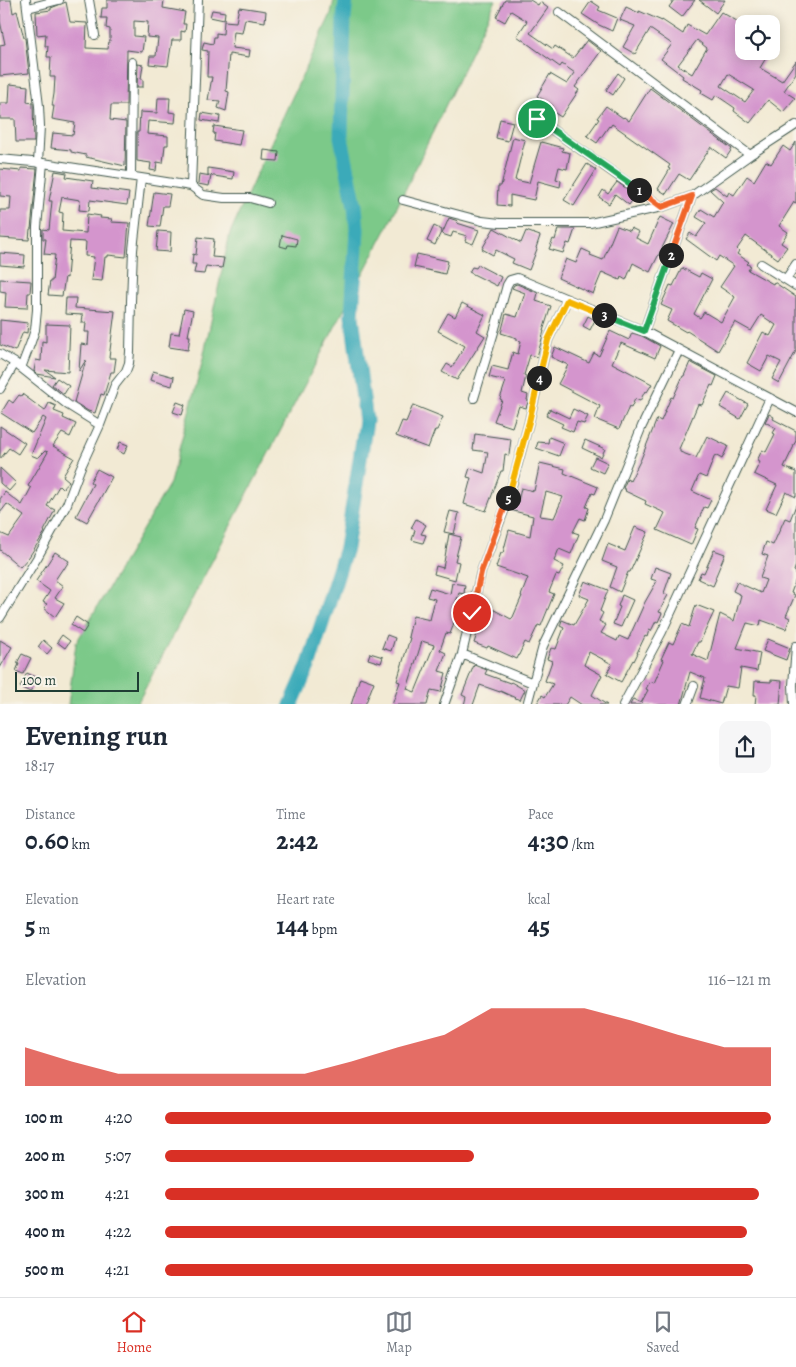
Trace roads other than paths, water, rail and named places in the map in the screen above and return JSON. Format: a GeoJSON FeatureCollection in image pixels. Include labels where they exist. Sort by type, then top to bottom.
{"type":"FeatureCollection","features":[{"type":"Feature","properties":{"kind":"street"},"geometry":{"type":"LineString","coordinates":[[0,390],[18,365],[31,342],[36,320],[40,126],[27,4],[59,0]]}},
{"type":"Feature","properties":{"kind":"street"},"geometry":{"type":"LineString","coordinates":[[89,0],[95,35]]}},
{"type":"Feature","properties":{"kind":"street"},"geometry":{"type":"LineString","coordinates":[[191,186],[198,0]]}},
{"type":"Feature","properties":{"kind":"street"},"geometry":{"type":"LineString","coordinates":[[559,12],[750,155]]}},
{"type":"Feature","properties":{"kind":"street"},"geometry":{"type":"LineString","coordinates":[[131,176],[132,62]]}},
{"type":"Feature","properties":{"kind":"street"},"geometry":{"type":"LineString","coordinates":[[537,119],[662,207]]}},
{"type":"Feature","properties":{"kind":"street"},"geometry":{"type":"LineString","coordinates":[[403,200],[482,221],[500,223],[590,223],[662,207],[692,196],[796,125]]}},
{"type":"Feature","properties":{"kind":"street"},"geometry":{"type":"LineString","coordinates":[[0,159],[131,176],[191,186],[203,195],[224,198],[250,198],[268,203]]}},
{"type":"Feature","properties":{"kind":"street"},"geometry":{"type":"LineString","coordinates":[[0,618],[67,504],[115,385],[126,371],[129,363],[133,250],[140,178]]}},
{"type":"Feature","properties":{"kind":"street"},"geometry":{"type":"LineString","coordinates":[[644,331],[692,196]]}},
{"type":"Feature","properties":{"kind":"street"},"geometry":{"type":"LineString","coordinates":[[761,264],[796,286]]}},
{"type":"Feature","properties":{"kind":"street"},"geometry":{"type":"LineString","coordinates":[[786,279],[796,264]]}},
{"type":"Feature","properties":{"kind":"street"},"geometry":{"type":"LineString","coordinates":[[474,398],[507,285],[510,280],[517,278],[644,331],[796,412]]}},
{"type":"Feature","properties":{"kind":"street"},"geometry":{"type":"LineString","coordinates":[[444,704],[462,654],[481,572],[508,500],[548,340],[567,300]]}},
{"type":"Feature","properties":{"kind":"street"},"geometry":{"type":"LineString","coordinates":[[527,704],[543,646],[604,520],[642,426],[679,350]]}},
{"type":"Feature","properties":{"kind":"street"},"geometry":{"type":"LineString","coordinates":[[0,354],[18,365],[68,405],[100,425]]}},
{"type":"Feature","properties":{"kind":"street"},"geometry":{"type":"LineString","coordinates":[[623,704],[662,632],[770,398]]}},
{"type":"Feature","properties":{"kind":"street"},"geometry":{"type":"LineString","coordinates":[[794,704],[793,685],[796,646]]}},
{"type":"Feature","properties":{"kind":"street"},"geometry":{"type":"LineString","coordinates":[[462,654],[533,683]]}},
{"type":"Feature","properties":{"kind":"street"},"geometry":{"type":"LineString","coordinates":[[687,704],[694,686]]}},
{"type":"Feature","properties":{"kind":"waterway"},"geometry":{"type":"LineString","coordinates":[[291,704],[309,664],[346,548],[366,421],[352,316],[357,230],[355,206],[341,137],[346,0]]}}]}
